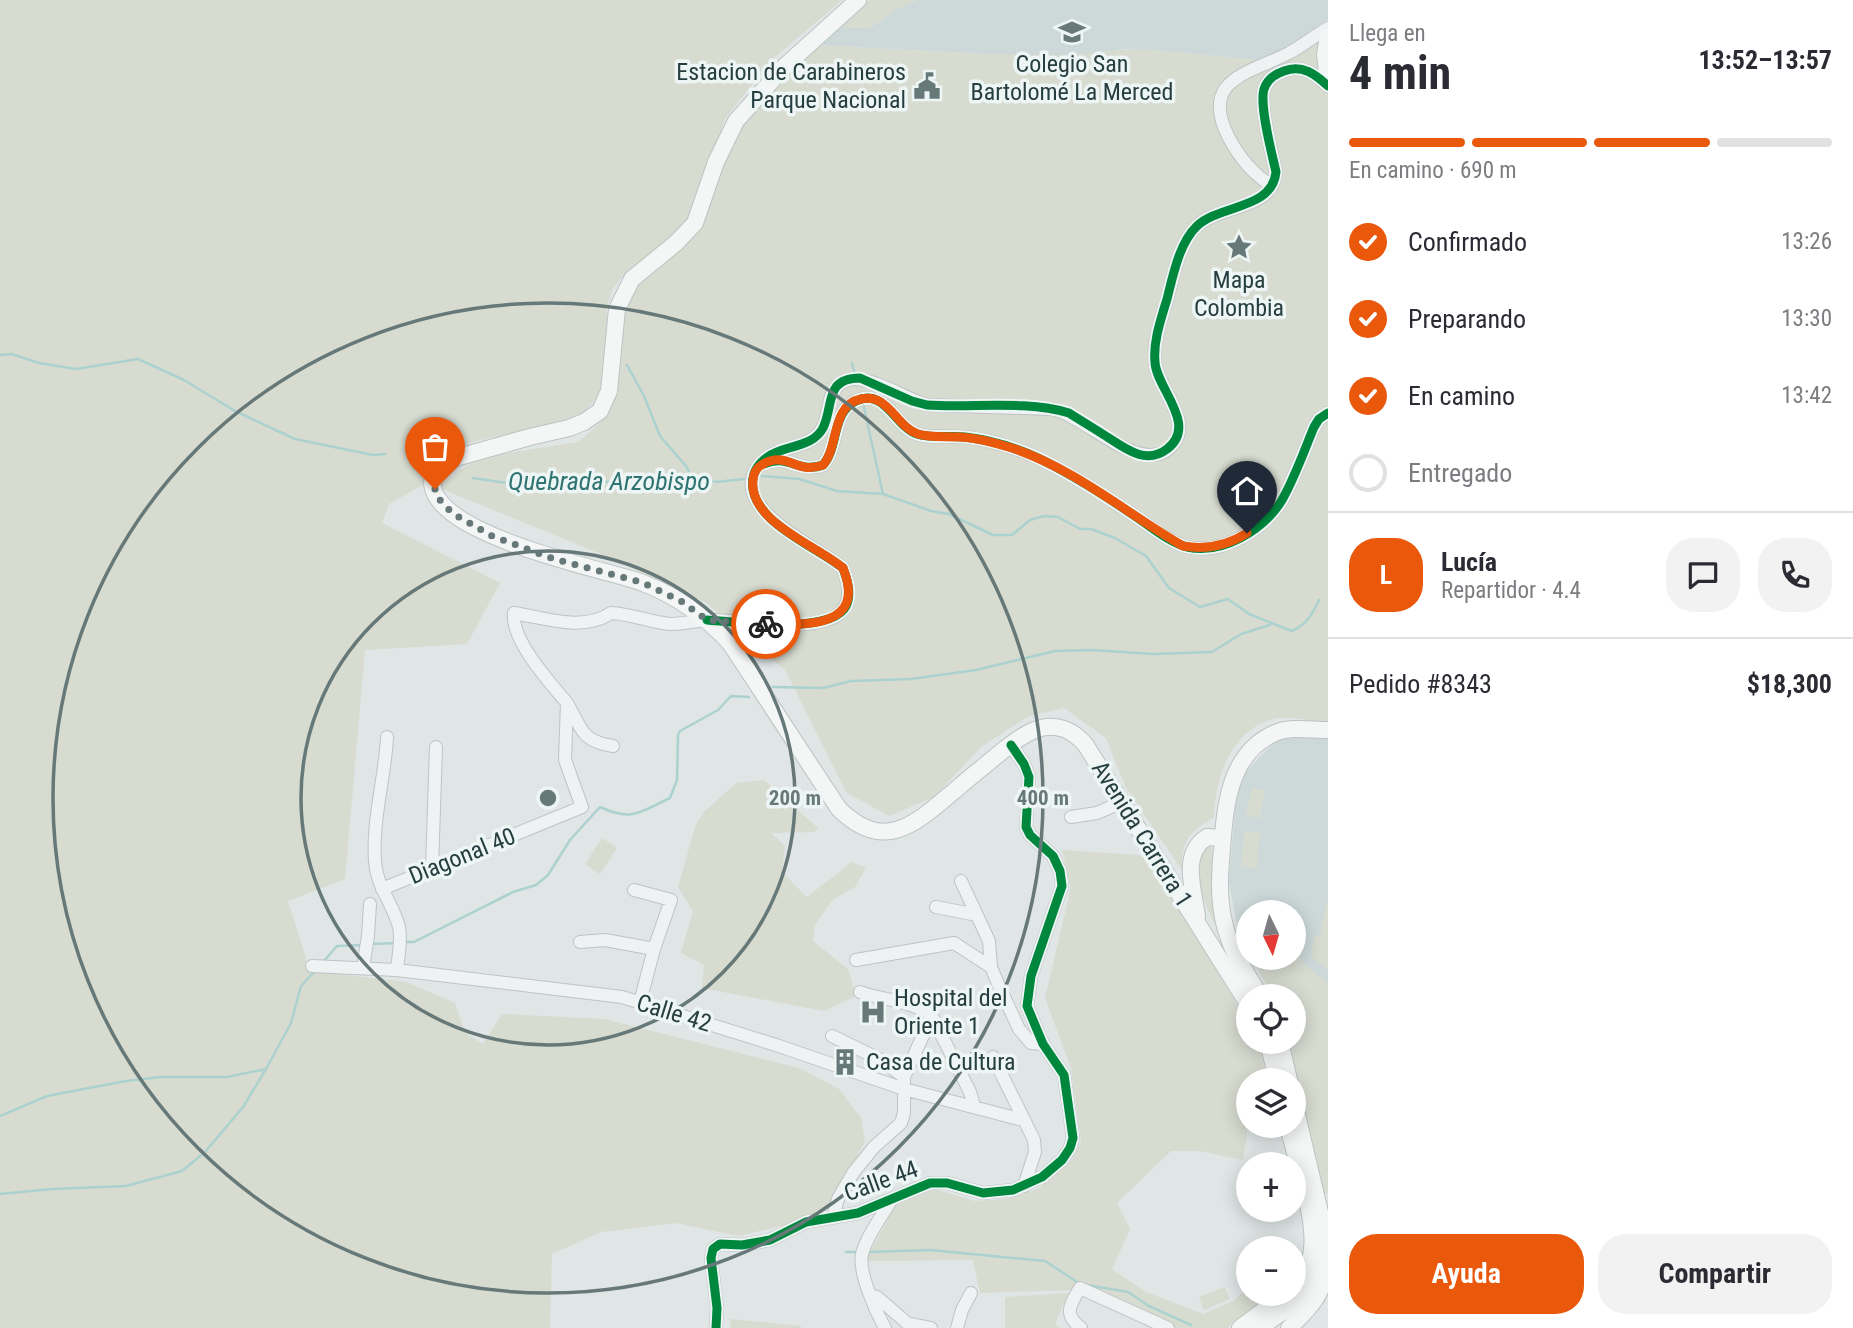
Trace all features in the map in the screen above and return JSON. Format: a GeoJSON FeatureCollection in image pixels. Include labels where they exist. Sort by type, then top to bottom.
{"type":"FeatureCollection","features":[{"type":"Feature","properties":{"kind":"main road","name":"Avenida Carrera 1"},"geometry":{"type":"LineString","coordinates":[[858,0],[785,66],[736,121],[716,162],[695,222],[676,243],[632,279],[617,309],[609,391],[600,411],[569,428],[441,462],[436,468],[433,480],[439,499],[452,513],[492,536],[554,559],[641,582],[675,598],[707,620],[730,643],[839,809],[851,821],[863,827],[895,831],[908,827],[1028,732],[1052,726],[1073,733],[1086,744],[1236,984]]}},
{"type":"Feature","properties":{"kind":"main road"},"geometry":{"type":"LineString","coordinates":[[1328,37],[1325,54],[1328,84]]}},
{"type":"Feature","properties":{"kind":"main road"},"geometry":{"type":"LineString","coordinates":[[1252,984],[1226,929],[1219,883],[1227,797],[1244,759],[1255,746],[1277,731],[1328,730]]}},
{"type":"Feature","properties":{"kind":"main road"},"geometry":{"type":"LineString","coordinates":[[1198,923],[1191,867],[1192,854],[1198,844],[1208,837],[1222,838]]}},
{"type":"Feature","properties":{"kind":"main road","name":"Avenida Carrera 1"},"geometry":{"type":"LineString","coordinates":[[1221,960],[1246,984]]}},
{"type":"Feature","properties":{"kind":"main road"},"geometry":{"type":"LineString","coordinates":[[1290,1138],[1312,1231],[1312,1251],[1306,1268]]}},
{"type":"Feature","properties":{"kind":"main road"},"geometry":{"type":"LineString","coordinates":[[1289,1328],[1312,1306],[1326,1275],[1325,1236],[1302,1138]]}},
{"type":"Feature","properties":{"kind":"main road"},"geometry":{"type":"LineString","coordinates":[[1259,1328],[1307,1290],[1321,1265],[1325,1236]]}},
{"type":"Feature","properties":{"kind":"main road"},"geometry":{"type":"LineString","coordinates":[[1240,1328],[1270,1306]]}},
{"type":"Feature","properties":{"kind":"street"},"geometry":{"type":"LineString","coordinates":[[1272,186],[1258,177],[1247,165],[1221,122],[1219,105],[1223,89],[1239,75],[1295,50],[1328,28]]}},
{"type":"Feature","properties":{"kind":"street"},"geometry":{"type":"LineString","coordinates":[[613,746],[597,744],[581,733],[567,703],[520,639],[514,613],[548,621],[603,619],[611,613],[672,624],[707,620],[767,624],[829,620],[840,613],[847,605],[849,591],[843,568],[771,519],[757,503],[752,489],[754,474],[771,454],[809,442],[819,435],[825,426],[833,390],[843,382],[856,378],[927,405],[1052,409],[1069,413],[1135,454],[1149,456],[1164,452],[1177,436],[1178,421],[1155,365],[1155,346],[1182,249],[1196,227],[1204,220],[1260,198],[1272,186],[1276,172],[1262,96],[1266,84],[1278,73],[1296,68],[1312,73],[1328,84]]}},
{"type":"Feature","properties":{"kind":"street"},"geometry":{"type":"LineString","coordinates":[[758,467],[780,460],[807,469],[823,465],[831,453],[837,428],[846,408],[861,399],[872,399],[891,410],[905,427],[916,434],[976,439],[1034,456],[1069,474],[1183,546],[1207,548],[1233,542],[1261,524],[1272,513],[1291,480],[1314,427],[1319,419],[1328,413]]}},
{"type":"Feature","properties":{"kind":"street","name":"Diagonal 40"},"geometry":{"type":"LineString","coordinates":[[382,889],[582,807],[565,760],[567,703]]}},
{"type":"Feature","properties":{"kind":"street"},"geometry":{"type":"LineString","coordinates":[[387,737],[374,861],[399,930],[397,970]]}},
{"type":"Feature","properties":{"kind":"street"},"geometry":{"type":"LineString","coordinates":[[1011,745],[1029,777],[1026,828],[1053,856],[1062,876],[1062,886],[1031,976],[1027,999],[1030,1017],[1043,1044],[1064,1075],[1073,1138],[1062,1160],[1042,1177],[1024,1186]]}},
{"type":"Feature","properties":{"kind":"street"},"geometry":{"type":"LineString","coordinates":[[432,868],[436,747]]}},
{"type":"Feature","properties":{"kind":"street"},"geometry":{"type":"LineString","coordinates":[[1071,817],[1097,813],[1122,802]]}},
{"type":"Feature","properties":{"kind":"street"},"geometry":{"type":"LineString","coordinates":[[961,881],[989,941],[991,967],[1019,1029],[1031,1043],[1043,1044]]}},
{"type":"Feature","properties":{"kind":"street"},"geometry":{"type":"LineString","coordinates":[[634,890],[671,900],[640,1002]]}},
{"type":"Feature","properties":{"kind":"street"},"geometry":{"type":"LineString","coordinates":[[363,968],[370,904]]}},
{"type":"Feature","properties":{"kind":"street"},"geometry":{"type":"LineString","coordinates":[[936,907],[977,915]]}},
{"type":"Feature","properties":{"kind":"street"},"geometry":{"type":"LineString","coordinates":[[580,943],[605,940],[654,949]]}},
{"type":"Feature","properties":{"kind":"street"},"geometry":{"type":"LineString","coordinates":[[856,960],[954,943],[991,967]]}},
{"type":"Feature","properties":{"kind":"street","name":"Calle 42"},"geometry":{"type":"LineString","coordinates":[[312,966],[397,970],[609,995],[640,1002],[864,1074],[904,1083],[1023,1120]]}},
{"type":"Feature","properties":{"kind":"street"},"geometry":{"type":"LineString","coordinates":[[860,992],[922,1008],[932,1016],[970,1092],[974,1106]]}},
{"type":"Feature","properties":{"kind":"street"},"geometry":{"type":"LineString","coordinates":[[833,1217],[838,1199],[853,1172],[874,1147],[901,1123],[904,1113],[904,1083],[932,1016]]}},
{"type":"Feature","properties":{"kind":"street"},"geometry":{"type":"LineString","coordinates":[[832,1036],[879,1059],[904,1083]]}},
{"type":"Feature","properties":{"kind":"street"},"geometry":{"type":"LineString","coordinates":[[993,1057],[1034,1140],[1035,1146],[1024,1186]]}},
{"type":"Feature","properties":{"kind":"street"},"geometry":{"type":"LineString","coordinates":[[864,1074],[879,1059]]}},
{"type":"Feature","properties":{"kind":"street","name":"Calle 44"},"geometry":{"type":"LineString","coordinates":[[716,1328],[717,1308],[711,1258],[713,1249],[723,1243],[742,1245],[770,1240],[806,1222],[852,1215],[925,1185],[940,1182],[983,1193],[999,1193],[1024,1186]]}},
{"type":"Feature","properties":{"kind":"street"},"geometry":{"type":"LineString","coordinates":[[885,1328],[873,1307],[861,1262],[863,1252],[892,1199]]}},
{"type":"Feature","properties":{"kind":"street"},"geometry":{"type":"LineString","coordinates":[[1081,1328],[1069,1315],[1080,1288],[1154,1325],[1168,1328]]}},
{"type":"Feature","properties":{"kind":"street"},"geometry":{"type":"LineString","coordinates":[[957,1328],[971,1293]]}},
{"type":"Feature","properties":{"kind":"street"},"geometry":{"type":"LineString","coordinates":[[870,1295],[877,1297],[907,1323],[932,1328]]}},
{"type":"Feature","properties":{"kind":"street"},"geometry":{"type":"LineString","coordinates":[[1312,1306],[1328,1296]]}},
{"type":"Feature","properties":{"kind":"shaded area"},"geometry":{"type":"Polygon","coordinates":[[[0,0],[842,0],[774,58],[737,103],[725,119],[693,217],[622,277],[612,290],[606,311],[608,323],[603,380],[597,398],[576,420],[484,439],[444,451],[429,466],[425,484],[389,504],[382,523],[500,583],[467,644],[365,650],[345,879],[288,901],[310,971],[406,982],[455,1003],[465,1033],[483,1044],[502,1014],[604,1019],[799,1068],[839,1089],[861,1118],[865,1142],[828,1207],[790,1224],[738,1236],[676,1223],[601,1232],[552,1254],[550,1328],[0,1328],[0,0]]]}},
{"type":"Feature","properties":{"kind":"shaded area"},"geometry":{"type":"Polygon","coordinates":[[[868,0],[918,0],[897,9],[870,28],[838,27],[868,0]]]}},
{"type":"Feature","properties":{"kind":"shaded area","name":"Colegio San Bartolomé La Merced"},"geometry":{"type":"Polygon","coordinates":[[[918,0],[1328,0],[1328,19],[1269,61],[1141,49],[1083,55],[1003,55],[816,45],[838,27],[870,28],[897,9],[918,0]]]}},
{"type":"Feature","properties":{"kind":"shaded area"},"geometry":{"type":"Polygon","coordinates":[[[1328,27],[1328,723],[1280,718],[1258,725],[1246,733],[1228,758],[1222,772],[1214,817],[1198,828],[1185,844],[1182,870],[1126,788],[1106,738],[1064,708],[1029,716],[981,747],[934,797],[889,816],[846,792],[786,671],[705,602],[596,552],[437,487],[477,458],[578,442],[609,415],[625,300],[639,278],[678,246],[734,127],[816,45],[1026,55],[1067,55],[1141,49],[1268,61],[1328,27]]]}},
{"type":"Feature","properties":{"kind":"shaded area"},"geometry":{"type":"Polygon","coordinates":[[[1303,735],[1328,738],[1328,1193],[1324,1193],[1306,1115],[1306,1068],[1295,1068],[1292,1054],[1306,1054],[1306,984],[1266,984],[1258,970],[1306,970],[1306,900],[1236,900],[1236,920],[1229,880],[1236,796],[1242,776],[1271,745],[1286,737],[1303,735]]]}},
{"type":"Feature","properties":{"kind":"shaded area"},"geometry":{"type":"Polygon","coordinates":[[[764,780],[818,828],[815,832],[771,833],[785,846],[782,872],[807,897],[852,862],[866,868],[855,887],[832,900],[815,925],[813,941],[848,969],[856,996],[824,1011],[702,988],[704,965],[681,953],[693,911],[678,887],[696,824],[704,812],[736,783],[764,780]]]}},
{"type":"Feature","properties":{"kind":"shaded area"},"geometry":{"type":"Polygon","coordinates":[[[1252,788],[1265,790],[1260,818],[1246,816],[1252,788]]]}},
{"type":"Feature","properties":{"kind":"shaded area"},"geometry":{"type":"Polygon","coordinates":[[[1244,832],[1260,833],[1257,869],[1241,867],[1244,832]]]}},
{"type":"Feature","properties":{"kind":"shaded area"},"geometry":{"type":"Polygon","coordinates":[[[602,838],[617,848],[600,874],[585,864],[602,838]]]}},
{"type":"Feature","properties":{"kind":"shaded area"},"geometry":{"type":"Polygon","coordinates":[[[1212,847],[1212,889],[1223,938],[1200,891],[1195,867],[1201,850],[1212,847]]]}},
{"type":"Feature","properties":{"kind":"shaded area"},"geometry":{"type":"Polygon","coordinates":[[[1062,850],[1138,855],[1145,858],[1214,964],[1236,1003],[1236,1054],[1261,1054],[1264,1068],[1236,1068],[1236,1138],[1246,1138],[1244,1152],[1236,1152],[1236,1159],[1200,1151],[1171,1151],[1117,1203],[1130,1229],[1112,1269],[1146,1292],[1203,1314],[1236,1298],[1236,1306],[1257,1306],[1227,1328],[1163,1328],[1070,1290],[980,1293],[973,1260],[865,1261],[896,1205],[934,1189],[975,1201],[1007,1199],[1038,1189],[1072,1160],[1081,1141],[1071,1068],[1045,998],[1071,888],[1062,850]]]}},
{"type":"Feature","properties":{"kind":"shaded area"},"geometry":{"type":"Polygon","coordinates":[[[1326,902],[1328,971],[1311,956],[1314,935],[1320,936],[1326,902]]]}},
{"type":"Feature","properties":{"kind":"shaded area"},"geometry":{"type":"Polygon","coordinates":[[[1306,966],[1328,982],[1328,1193],[1324,1193],[1306,1115],[1306,1068],[1295,1068],[1292,1054],[1306,1054],[1306,984],[1266,984],[1258,970],[1306,970],[1306,966]]]}},
{"type":"Feature","properties":{"kind":"shaded area"},"geometry":{"type":"Polygon","coordinates":[[[1224,1287],[1230,1299],[1204,1310],[1199,1297],[1224,1287]]]}},
{"type":"Feature","properties":{"kind":"shaded area"},"geometry":{"type":"Polygon","coordinates":[[[1068,1293],[1055,1324],[1061,1328],[1005,1328],[1005,1297],[1068,1293]]]}},
{"type":"Feature","properties":{"kind":"shaded area"},"geometry":{"type":"Polygon","coordinates":[[[731,1319],[801,1326],[801,1328],[730,1328],[731,1319]]]}},
{"type":"Feature","properties":{"kind":"waterway"},"geometry":{"type":"LineString","coordinates":[[0,355],[12,354],[39,363],[76,369],[138,359],[184,380],[235,411],[295,439],[373,455],[385,454]]}},
{"type":"Feature","properties":{"kind":"waterway"},"geometry":{"type":"LineString","coordinates":[[852,363],[855,374]]}},
{"type":"Feature","properties":{"kind":"waterway"},"geometry":{"type":"LineString","coordinates":[[627,365],[644,396],[660,436],[686,466],[691,476]]}},
{"type":"Feature","properties":{"kind":"waterway"},"geometry":{"type":"LineString","coordinates":[[863,403],[883,494]]}},
{"type":"Feature","properties":{"kind":"waterway","name":"Quebrada Arzobispo"},"geometry":{"type":"LineString","coordinates":[[473,478],[533,487],[619,481],[646,485],[691,476],[716,482],[744,479]]}},
{"type":"Feature","properties":{"kind":"waterway","name":"Quebrada Arzobispo"},"geometry":{"type":"LineString","coordinates":[[761,476],[799,479],[837,491],[883,494],[931,511],[949,514],[993,535],[1012,535],[1030,520],[1044,516],[1058,517],[1080,529],[1091,529],[1115,538],[1146,556],[1169,588],[1200,607],[1228,599],[1249,614],[1292,631],[1302,625],[1319,600]]}},
{"type":"Feature","properties":{"kind":"waterway"},"geometry":{"type":"LineString","coordinates":[[773,687],[823,688],[851,681],[911,679],[976,670],[1055,651],[1092,650],[1153,654],[1212,652],[1241,634],[1270,625]]}},
{"type":"Feature","properties":{"kind":"waterway"},"geometry":{"type":"LineString","coordinates":[[403,942],[414,942],[513,892],[536,885],[548,875],[570,840],[600,807],[620,814],[636,813],[670,798],[677,780],[680,731],[718,710],[731,696],[749,697]]}},
{"type":"Feature","properties":{"kind":"waterway"},"geometry":{"type":"LineString","coordinates":[[372,944],[397,943]]}},
{"type":"Feature","properties":{"kind":"waterway"},"geometry":{"type":"LineString","coordinates":[[323,962],[337,946],[362,945]]}},
{"type":"Feature","properties":{"kind":"waterway"},"geometry":{"type":"LineString","coordinates":[[0,1116],[47,1096],[126,1081],[161,1077],[227,1077],[266,1069],[291,1023],[301,986],[314,972]]}},
{"type":"Feature","properties":{"kind":"waterway"},"geometry":{"type":"LineString","coordinates":[[0,1194],[126,1186],[182,1171],[205,1152],[243,1107],[266,1069]]}},
{"type":"Feature","properties":{"kind":"waterway"},"geometry":{"type":"LineString","coordinates":[[867,1252],[930,1250],[1045,1261],[1080,1284]]}},
{"type":"Feature","properties":{"kind":"waterway"},"geometry":{"type":"LineString","coordinates":[[846,1252],[857,1252]]}},
{"type":"Feature","properties":{"kind":"waterway"},"geometry":{"type":"LineString","coordinates":[[1087,1285],[1128,1292],[1149,1306],[1191,1325]]}},
{"type":"Feature","properties":{"kind":"cycle path"},"geometry":{"type":"LineString","coordinates":[[707,620],[803,624],[837,615],[846,606],[849,592],[843,568],[771,519],[760,507],[754,493],[753,478],[759,466],[769,456],[809,441],[819,434],[835,388],[849,379],[860,378],[927,405],[1052,409],[1069,413],[1141,455],[1150,456],[1167,449],[1176,439],[1178,418],[1157,372],[1155,346],[1181,251],[1197,226],[1218,214],[1255,200],[1272,184],[1276,172],[1263,106],[1264,89],[1269,80],[1281,72],[1297,69],[1313,74],[1328,86]]}},
{"type":"Feature","properties":{"kind":"cycle path"},"geometry":{"type":"LineString","coordinates":[[764,464],[780,461],[807,467],[823,465],[848,406],[866,398],[875,399],[917,434],[983,440],[1036,457],[1085,484],[1173,541],[1200,549],[1228,544],[1241,538],[1274,511],[1291,482],[1314,427],[1319,419],[1328,413]]}},
{"type":"Feature","properties":{"kind":"cycle path"},"geometry":{"type":"LineString","coordinates":[[716,1328],[717,1308],[711,1258],[713,1249],[720,1244],[742,1245],[770,1240],[806,1222],[858,1213],[930,1183],[947,1183],[983,1193],[1013,1190],[1042,1177],[1062,1160],[1070,1148],[1073,1138],[1064,1075],[1043,1044],[1027,1006],[1031,976],[1062,886],[1060,871],[1053,856],[1030,835],[1026,827],[1029,777],[1011,745]]}},
{"type":"Feature","properties":{"kind":"way so far"},"geometry":{"type":"LineString","coordinates":[[435,489],[439,499],[452,513],[492,536],[554,559],[641,582],[681,601],[707,620],[766,624]]}},
{"type":"Feature","properties":{"kind":"place","name":"Colegio San Bartolomé La Merced"},"geometry":{"type":"Point","coordinates":[1072,32]}},
{"type":"Feature","properties":{"kind":"place","name":"Estacion de Carabineros Parque Nacional"},"geometry":{"type":"Point","coordinates":[927,86]}},
{"type":"Feature","properties":{"kind":"place","name":"Mapa Colombia"},"geometry":{"type":"Point","coordinates":[1239,247]}},
{"type":"Feature","properties":{"kind":"place","name":"Hospital del Oriente 1"},"geometry":{"type":"Point","coordinates":[873,1012]}},
{"type":"Feature","properties":{"kind":"place","name":"Casa de Cultura"},"geometry":{"type":"Point","coordinates":[845,1062]}},
{"type":"Feature","properties":{"kind":"route"},"geometry":{"type":"LineString","coordinates":[[766,624],[829,620],[847,605],[849,591],[843,568],[771,519],[757,503],[752,489],[754,474],[758,467],[771,461],[780,460],[807,469],[823,465],[831,453],[837,428],[846,408],[861,399],[872,399],[884,404],[905,427],[916,434],[976,439],[1034,456],[1069,474],[1183,546],[1207,548],[1233,542],[1247,533]]}}]}
